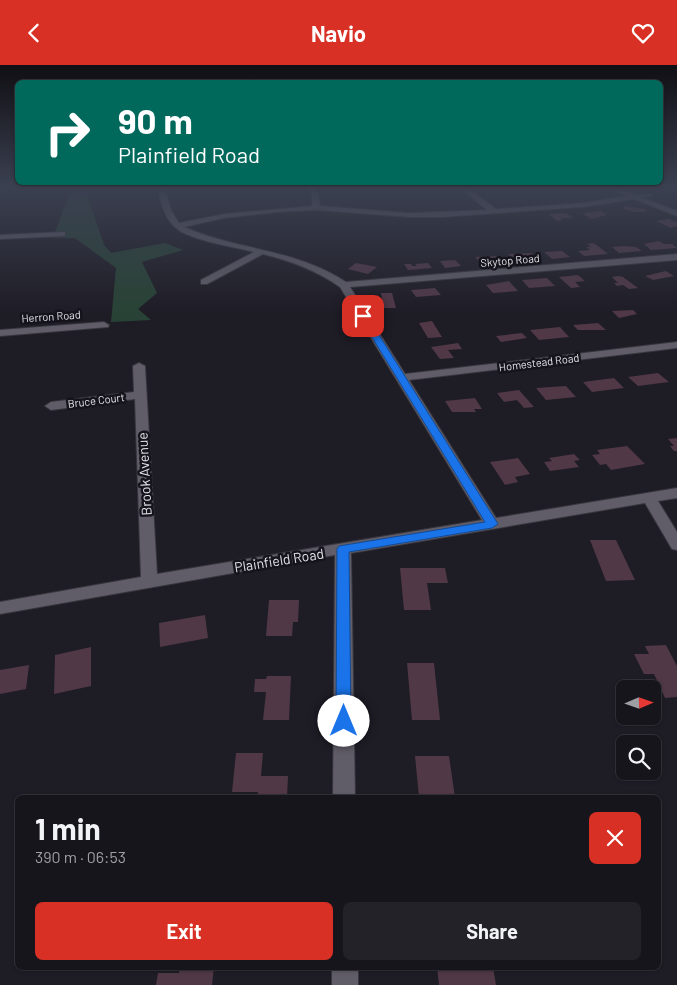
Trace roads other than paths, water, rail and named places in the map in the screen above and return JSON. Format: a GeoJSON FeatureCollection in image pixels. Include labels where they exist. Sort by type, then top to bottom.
{"type":"FeatureCollection","features":[{"type":"Feature","properties":{"kind":"street"},"geometry":{"type":"LineString","coordinates":[[184,229],[198,235],[313,267],[344,285],[492,524]]}},
{"type":"Feature","properties":{"kind":"street"},"geometry":{"type":"LineString","coordinates":[[0,237],[62,234]]}},
{"type":"Feature","properties":{"kind":"street"},"geometry":{"type":"LineString","coordinates":[[204,282],[260,252]]}},
{"type":"Feature","properties":{"kind":"street","name":"Skytop Road"},"geometry":{"type":"LineString","coordinates":[[344,285],[677,257]]}},
{"type":"Feature","properties":{"kind":"street","name":"Herron Road"},"geometry":{"type":"LineString","coordinates":[[0,333],[104,325]]}},
{"type":"Feature","properties":{"kind":"street","name":"Homestead Road"},"geometry":{"type":"LineString","coordinates":[[401,378],[677,345]]}},
{"type":"Feature","properties":{"kind":"street","name":"Brook Avenue"},"geometry":{"type":"LineString","coordinates":[[139,366],[149,581]]}},
{"type":"Feature","properties":{"kind":"street","name":"Bruce Court"},"geometry":{"type":"LineString","coordinates":[[51,406],[140,395]]}},
{"type":"Feature","properties":{"kind":"street","name":"Plainfield Road"},"geometry":{"type":"LineString","coordinates":[[0,608],[149,581],[677,493]]}},
{"type":"Feature","properties":{"kind":"street"},"geometry":{"type":"LineString","coordinates":[[650,497],[677,545]]}},
{"type":"Feature","properties":{"kind":"street"},"geometry":{"type":"LineString","coordinates":[[343,549],[344,795]]}},
{"type":"Feature","properties":{"kind":"street"},"geometry":{"type":"LineString","coordinates":[[345,970],[345,985]]}}]}
